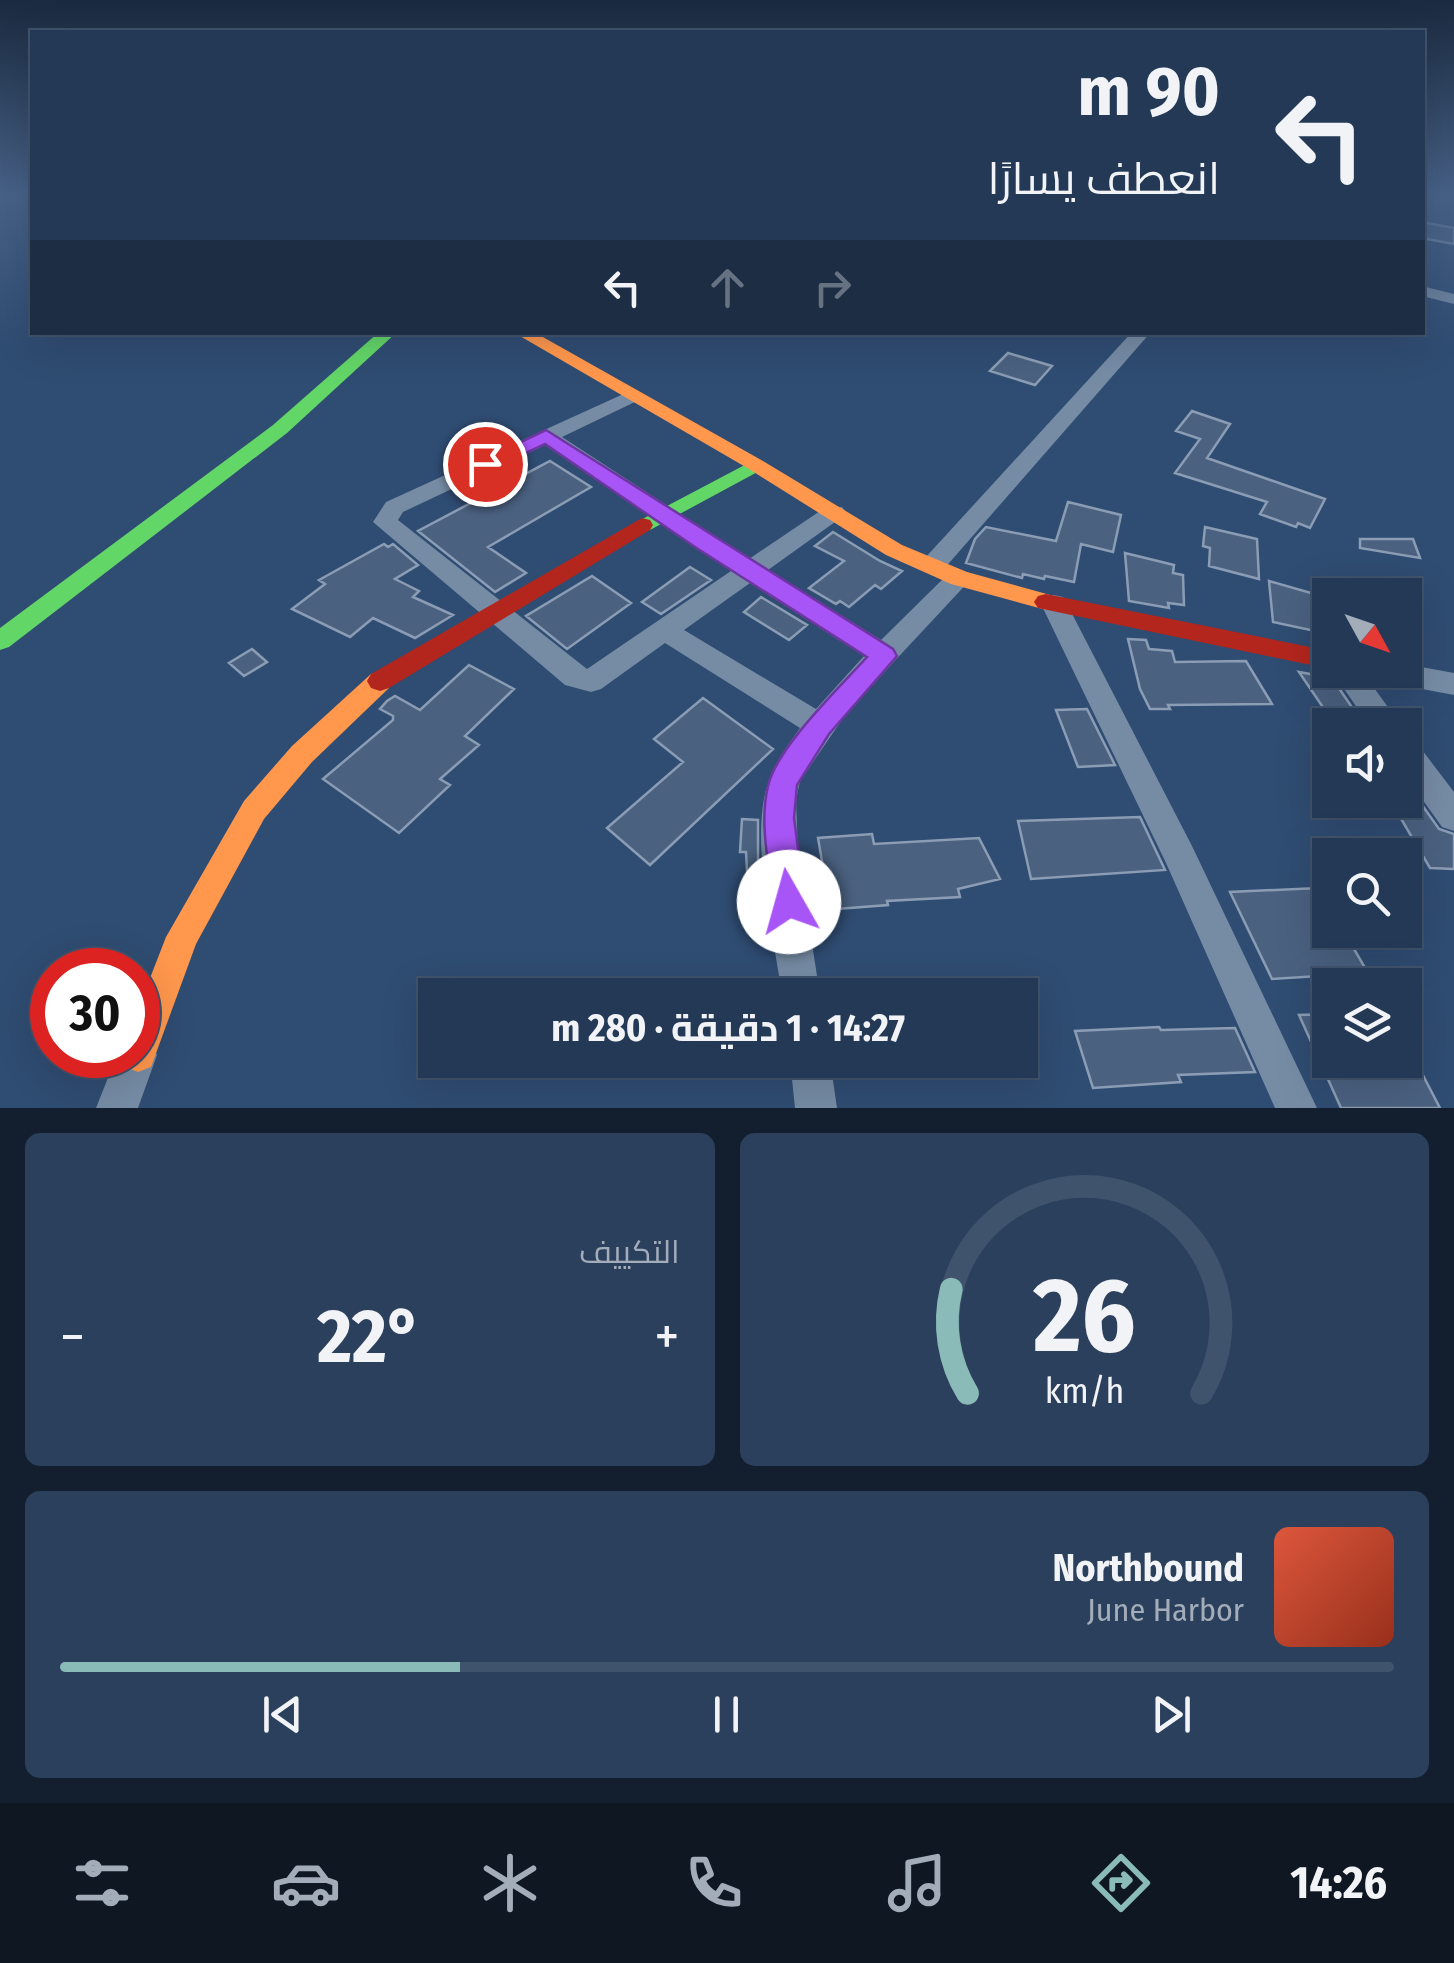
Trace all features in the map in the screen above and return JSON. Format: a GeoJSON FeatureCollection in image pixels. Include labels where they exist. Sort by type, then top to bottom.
{"type":"FeatureCollection","features":[{"type":"Feature","properties":{"kind":"street"},"geometry":{"type":"LineString","coordinates":[[1425,292],[1454,298]]}},
{"type":"Feature","properties":{"kind":"street"},"geometry":{"type":"LineString","coordinates":[[0,614],[260,424],[368,335]]}},
{"type":"Feature","properties":{"kind":"street"},"geometry":{"type":"LineString","coordinates":[[0,641],[280,430],[386,335]]}},
{"type":"Feature","properties":{"kind":"street"},"geometry":{"type":"LineString","coordinates":[[526,335],[756,465],[894,550],[946,571],[1054,604],[1312,656]]}},
{"type":"Feature","properties":{"kind":"street"},"geometry":{"type":"LineString","coordinates":[[799,978],[779,818],[783,783],[820,726],[884,656],[946,571],[1140,335]]}},
{"type":"Feature","properties":{"kind":"street"},"geometry":{"type":"LineString","coordinates":[[630,397],[394,507],[385,522],[583,680],[596,680],[834,512]]}},
{"type":"Feature","properties":{"kind":"street"},"geometry":{"type":"LineString","coordinates":[[546,436],[884,656]]}},
{"type":"Feature","properties":{"kind":"street"},"geometry":{"type":"LineString","coordinates":[[160,994],[182,937],[254,810],[302,754],[371,686],[663,513],[756,465]]}},
{"type":"Feature","properties":{"kind":"street"},"geometry":{"type":"LineString","coordinates":[[1054,604],[1180,857],[1296,1108]]}},
{"type":"Feature","properties":{"kind":"street"},"geometry":{"type":"LineString","coordinates":[[664,630],[820,726]]}},
{"type":"Feature","properties":{"kind":"street"},"geometry":{"type":"LineString","coordinates":[[1422,678],[1454,684]]}},
{"type":"Feature","properties":{"kind":"street"},"geometry":{"type":"LineString","coordinates":[[1422,774],[1454,818]]}},
{"type":"Feature","properties":{"kind":"street"},"geometry":{"type":"LineString","coordinates":[[117,1108],[128,1078]]}},
{"type":"Feature","properties":{"kind":"street"},"geometry":{"type":"LineString","coordinates":[[812,1078],[816,1108]]}},
{"type":"Feature","properties":{"kind":"building"},"geometry":{"type":"Polygon","coordinates":[[[1008,353],[1052,366],[1035,385],[990,371],[1008,353]]]}},
{"type":"Feature","properties":{"kind":"building"},"geometry":{"type":"Polygon","coordinates":[[[1192,411],[1230,424],[1207,458],[1325,499],[1310,528],[1260,514],[1267,502],[1175,473],[1200,439],[1176,431],[1192,411]]]}},
{"type":"Feature","properties":{"kind":"building"},"geometry":{"type":"Polygon","coordinates":[[[550,461],[591,487],[488,547],[526,573],[495,592],[418,531],[550,461]]]}},
{"type":"Feature","properties":{"kind":"building"},"geometry":{"type":"Polygon","coordinates":[[[1068,502],[1121,515],[1113,552],[1081,544],[1074,582],[1023,574],[1022,578],[966,563],[975,539],[986,527],[1056,541],[1068,502]]]}},
{"type":"Feature","properties":{"kind":"building"},"geometry":{"type":"Polygon","coordinates":[[[1205,527],[1257,539],[1259,579],[1209,566],[1210,548],[1203,546],[1205,527]]]}},
{"type":"Feature","properties":{"kind":"building"},"geometry":{"type":"Polygon","coordinates":[[[833,532],[902,571],[881,589],[875,585],[849,607],[840,601],[836,604],[809,588],[844,561],[815,546],[833,532]]]}},
{"type":"Feature","properties":{"kind":"building"},"geometry":{"type":"Polygon","coordinates":[[[1360,539],[1413,539],[1420,558],[1360,548],[1360,539]]]}},
{"type":"Feature","properties":{"kind":"building"},"geometry":{"type":"Polygon","coordinates":[[[384,544],[393,544],[418,565],[395,579],[419,591],[413,597],[453,615],[415,638],[373,618],[350,637],[292,609],[325,584],[319,580],[384,544]]]}},
{"type":"Feature","properties":{"kind":"building"},"geometry":{"type":"Polygon","coordinates":[[[1125,553],[1174,565],[1173,573],[1183,575],[1184,605],[1168,603],[1169,608],[1129,601],[1125,553]]]}},
{"type":"Feature","properties":{"kind":"building"},"geometry":{"type":"Polygon","coordinates":[[[690,567],[711,580],[661,614],[642,602],[690,567]]]}},
{"type":"Feature","properties":{"kind":"building"},"geometry":{"type":"Polygon","coordinates":[[[592,576],[631,603],[567,649],[526,616],[592,576]]]}},
{"type":"Feature","properties":{"kind":"building"},"geometry":{"type":"Polygon","coordinates":[[[1269,581],[1312,593],[1312,630],[1273,622],[1269,581]]]}},
{"type":"Feature","properties":{"kind":"building"},"geometry":{"type":"Polygon","coordinates":[[[761,597],[807,625],[789,640],[744,612],[761,597]]]}},
{"type":"Feature","properties":{"kind":"building"},"geometry":{"type":"Polygon","coordinates":[[[1128,639],[1146,640],[1149,649],[1172,651],[1175,662],[1246,661],[1272,704],[1168,705],[1170,709],[1150,709],[1140,689],[1128,639]]]}},
{"type":"Feature","properties":{"kind":"building"},"geometry":{"type":"Polygon","coordinates":[[[252,649],[267,662],[244,676],[229,663],[252,649]]]}},
{"type":"Feature","properties":{"kind":"building"},"geometry":{"type":"Polygon","coordinates":[[[469,665],[514,689],[465,736],[479,745],[440,779],[450,785],[399,833],[323,779],[393,720],[393,716],[380,709],[387,701],[395,696],[420,710],[469,665]]]}},
{"type":"Feature","properties":{"kind":"building"},"geometry":{"type":"Polygon","coordinates":[[[1299,672],[1312,674],[1312,688],[1339,688],[1352,708],[1323,708],[1299,672]]]}},
{"type":"Feature","properties":{"kind":"building"},"geometry":{"type":"Polygon","coordinates":[[[703,698],[773,749],[650,865],[607,828],[683,762],[654,739],[703,698]]]}},
{"type":"Feature","properties":{"kind":"building"},"geometry":{"type":"Polygon","coordinates":[[[1087,709],[1115,765],[1078,767],[1056,710],[1087,709]]]}},
{"type":"Feature","properties":{"kind":"building"},"geometry":{"type":"Polygon","coordinates":[[[1422,805],[1439,829],[1454,834],[1454,869],[1430,868],[1422,854],[1422,838],[1412,838],[1401,818],[1422,818],[1422,805]]]}},
{"type":"Feature","properties":{"kind":"building"},"geometry":{"type":"Polygon","coordinates":[[[1140,817],[1165,870],[1031,879],[1018,821],[1140,817]]]}},
{"type":"Feature","properties":{"kind":"building"},"geometry":{"type":"Polygon","coordinates":[[[742,819],[758,820],[758,859],[767,928],[750,929],[746,852],[740,852],[742,819]]]}},
{"type":"Feature","properties":{"kind":"building"},"geometry":{"type":"Polygon","coordinates":[[[872,834],[874,844],[979,838],[1000,879],[958,889],[960,897],[811,911],[804,868],[823,867],[818,838],[872,834]]]}},
{"type":"Feature","properties":{"kind":"building"},"geometry":{"type":"Polygon","coordinates":[[[1312,888],[1312,948],[1353,948],[1365,968],[1312,968],[1312,976],[1272,979],[1230,892],[1312,888]]]}},
{"type":"Feature","properties":{"kind":"building"},"geometry":{"type":"Polygon","coordinates":[[[1299,1015],[1312,1015],[1312,1044],[1299,1015]]]}},
{"type":"Feature","properties":{"kind":"building"},"geometry":{"type":"Polygon","coordinates":[[[1235,1028],[1255,1072],[1178,1075],[1181,1082],[1093,1088],[1075,1031],[1235,1028]]]}},
{"type":"Feature","properties":{"kind":"building"},"geometry":{"type":"Polygon","coordinates":[[[1422,1073],[1440,1108],[1341,1108],[1327,1078],[1422,1078],[1422,1073]]]}},
{"type":"Feature","properties":{"kind":"traffic: fast"},"geometry":{"type":"LineString","coordinates":[[0,641],[280,429],[386,335]]}},
{"type":"Feature","properties":{"kind":"traffic: fast"},"geometry":{"type":"LineString","coordinates":[[642,525],[756,465]]}},
{"type":"Feature","properties":{"kind":"traffic: slow"},"geometry":{"type":"LineString","coordinates":[[526,335],[756,465],[894,550],[959,578],[1046,602]]}},
{"type":"Feature","properties":{"kind":"traffic: slow"},"geometry":{"type":"LineString","coordinates":[[160,996],[182,937],[254,810],[302,754],[380,681]]}},
{"type":"Feature","properties":{"kind":"traffic: jam"},"geometry":{"type":"LineString","coordinates":[[380,681],[642,525]]}},
{"type":"Feature","properties":{"kind":"traffic: jam"},"geometry":{"type":"LineString","coordinates":[[1046,602],[1312,656]]}},
{"type":"Feature","properties":{"kind":"route"},"geometry":{"type":"LineString","coordinates":[[485,464],[546,436],[703,542],[884,656],[820,726],[783,783],[779,818],[789,902]]}}]}
